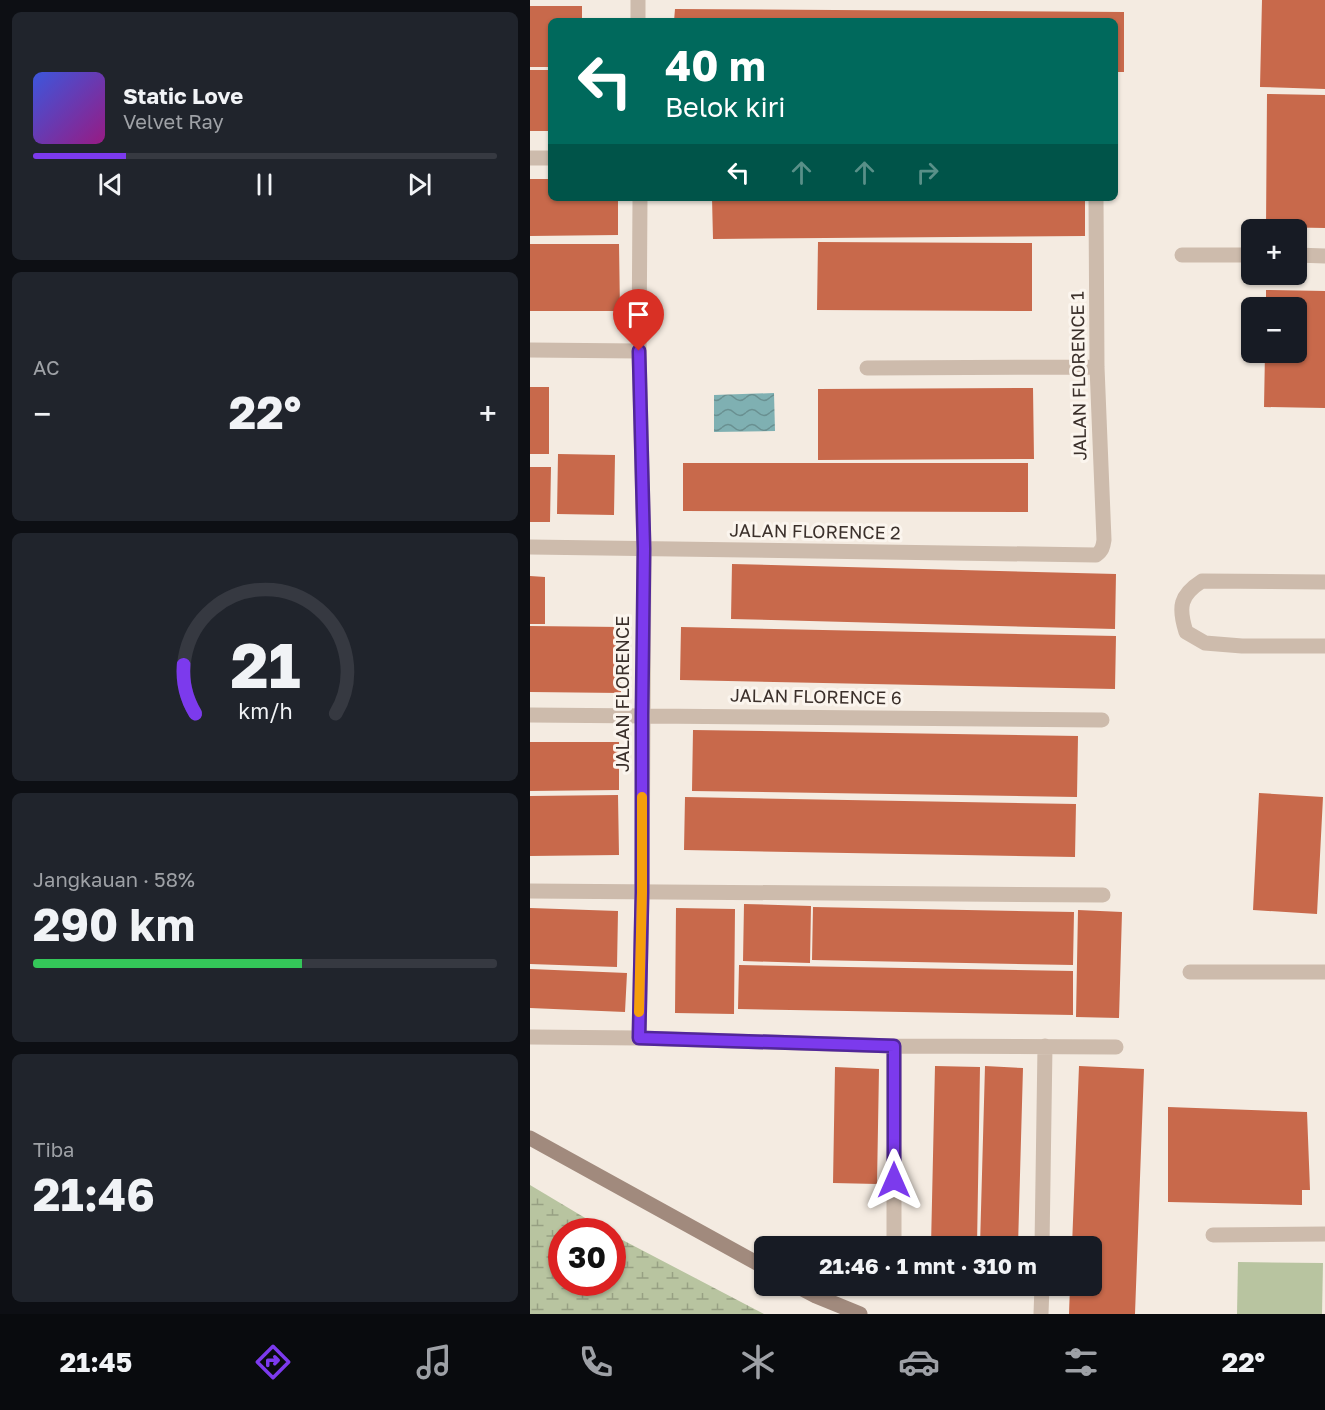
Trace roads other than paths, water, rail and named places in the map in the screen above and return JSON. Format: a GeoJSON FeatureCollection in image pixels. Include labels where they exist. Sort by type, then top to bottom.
{"type":"FeatureCollection","features":[{"type":"Feature","properties":{"kind":"street"},"geometry":{"type":"LineString","coordinates":[[638,0],[638,18]]}},
{"type":"Feature","properties":{"kind":"street"},"geometry":{"type":"LineString","coordinates":[[530,158],[548,158]]}},
{"type":"Feature","properties":{"kind":"street","name":"JALAN FLORENCE"},"geometry":{"type":"LineString","coordinates":[[639,1038],[644,549],[639,351],[640,201]]}},
{"type":"Feature","properties":{"kind":"street","name":"JALAN FLORENCE 1"},"geometry":{"type":"LineString","coordinates":[[1096,201],[1097,367],[1104,540],[1100,552]]}},
{"type":"Feature","properties":{"kind":"street"},"geometry":{"type":"LineString","coordinates":[[1182,255],[1241,255]]}},
{"type":"Feature","properties":{"kind":"street"},"geometry":{"type":"LineString","coordinates":[[1307,255],[1325,256]]}},
{"type":"Feature","properties":{"kind":"street"},"geometry":{"type":"LineString","coordinates":[[530,350],[639,351]]}},
{"type":"Feature","properties":{"kind":"street"},"geometry":{"type":"LineString","coordinates":[[867,368],[1097,367]]}},
{"type":"Feature","properties":{"kind":"street","name":"JALAN FLORENCE 2"},"geometry":{"type":"LineString","coordinates":[[530,547],[1091,555],[1100,552]]}},
{"type":"Feature","properties":{"kind":"street"},"geometry":{"type":"LineString","coordinates":[[1325,582],[1202,581],[1191,588],[1183,600],[1181,617],[1186,632],[1205,643],[1242,646],[1325,646]]}},
{"type":"Feature","properties":{"kind":"street","name":"JALAN FLORENCE 6"},"geometry":{"type":"LineString","coordinates":[[530,714],[1102,720]]}},
{"type":"Feature","properties":{"kind":"street"},"geometry":{"type":"LineString","coordinates":[[530,891],[1103,895]]}},
{"type":"Feature","properties":{"kind":"street"},"geometry":{"type":"LineString","coordinates":[[1190,972],[1325,972]]}},
{"type":"Feature","properties":{"kind":"street"},"geometry":{"type":"LineString","coordinates":[[530,1037],[894,1046],[1116,1047]]}},
{"type":"Feature","properties":{"kind":"street"},"geometry":{"type":"LineString","coordinates":[[894,1046],[894,1236]]}},
{"type":"Feature","properties":{"kind":"street"},"geometry":{"type":"LineString","coordinates":[[1042,1236],[1045,1046]]}},
{"type":"Feature","properties":{"kind":"street"},"geometry":{"type":"LineString","coordinates":[[530,1138],[754,1261]]}},
{"type":"Feature","properties":{"kind":"street"},"geometry":{"type":"LineString","coordinates":[[1213,1235],[1325,1234]]}},
{"type":"Feature","properties":{"kind":"street"},"geometry":{"type":"LineString","coordinates":[[816,1296],[860,1314]]}},
{"type":"Feature","properties":{"kind":"street"},"geometry":{"type":"LineString","coordinates":[[1041,1314],[1042,1296]]}},
{"type":"Feature","properties":{"kind":"water"},"geometry":{"type":"Polygon","coordinates":[[[774,393],[775,431],[714,432],[714,395],[774,393]]]}}]}
